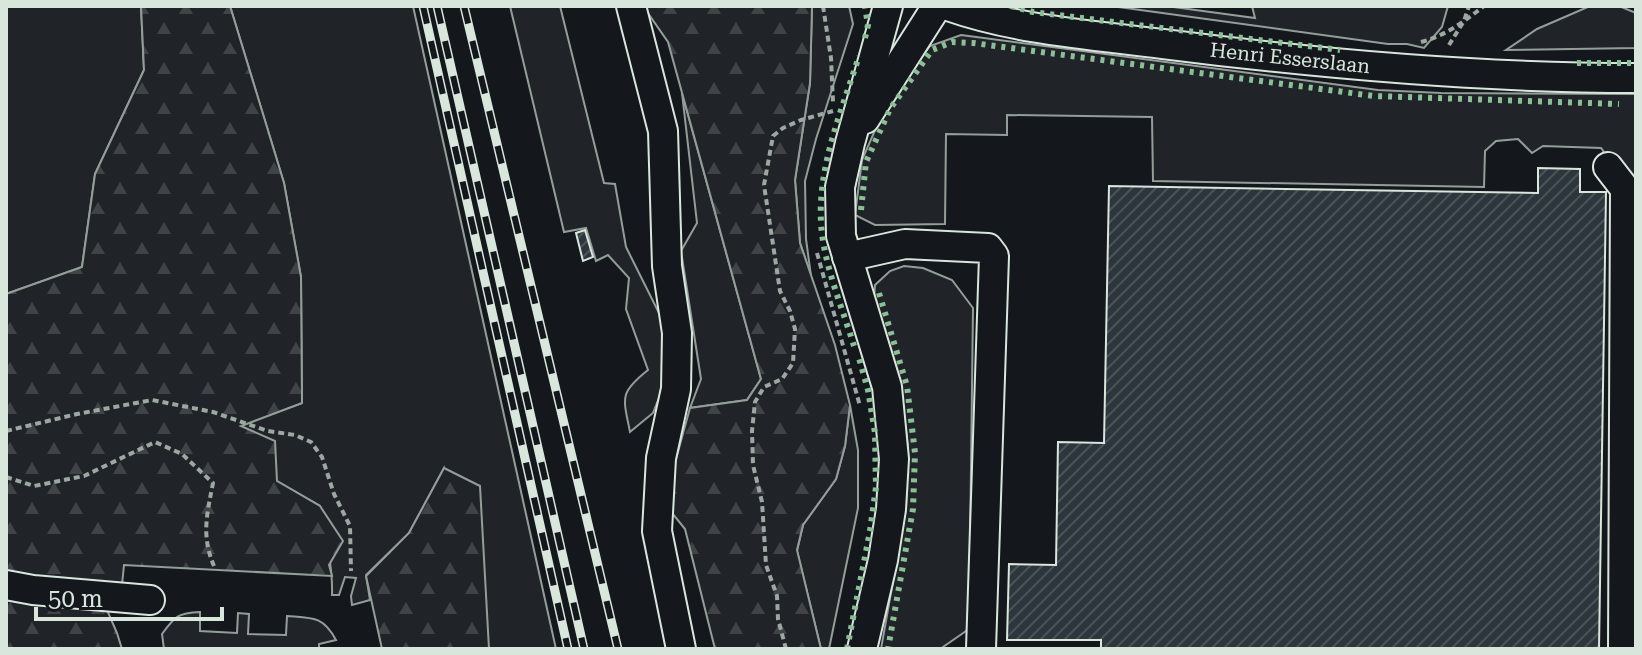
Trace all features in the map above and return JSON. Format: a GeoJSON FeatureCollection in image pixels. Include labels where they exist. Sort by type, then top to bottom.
{"type":"FeatureCollection","features":[{"type":"Feature","properties":{"kind":"street"},"geometry":{"type":"LineString","coordinates":[[631,6],[663,131],[667,266],[677,333],[677,361],[676,389],[661,458],[657,531],[681,649]]}},
{"type":"Feature","properties":{"kind":"street"},"geometry":{"type":"LineString","coordinates":[[862,649],[885,547],[894,459],[887,387],[841,236],[840,187],[888,6]]}},
{"type":"Feature","properties":{"kind":"street"},"geometry":{"type":"LineString","coordinates":[[850,143],[937,6]]}},
{"type":"Feature","properties":{"kind":"street","name":"Henri Esserslaan"},"geometry":{"type":"LineString","coordinates":[[948,6],[974,16],[1056,31],[1271,58],[1439,73],[1636,78]]}},
{"type":"Feature","properties":{"kind":"street"},"geometry":{"type":"LineString","coordinates":[[1608,167],[1625,189],[1623,649]]}},
{"type":"Feature","properties":{"kind":"street"},"geometry":{"type":"LineString","coordinates":[[847,257],[905,244],[988,248],[994,256],[981,649]]}},
{"type":"Feature","properties":{"kind":"street"},"geometry":{"type":"LineString","coordinates":[[6,585],[150,600]]}},
{"type":"Feature","properties":{"kind":"path"},"geometry":{"type":"LineString","coordinates":[[786,649],[778,619],[777,596],[766,565],[762,502],[753,465],[755,402],[764,387],[782,379],[793,363],[795,329],[780,291],[764,185],[773,136],[801,120],[833,111],[831,58],[823,6]]}},
{"type":"Feature","properties":{"kind":"path"},"geometry":{"type":"LineString","coordinates":[[1449,46],[1469,6]]}},
{"type":"Feature","properties":{"kind":"path"},"geometry":{"type":"LineString","coordinates":[[1411,45],[1434,39],[1484,6]]}},
{"type":"Feature","properties":{"kind":"path"},"geometry":{"type":"LineString","coordinates":[[6,431],[152,400],[213,412],[268,431],[295,435],[311,442],[322,457],[334,494],[350,526],[351,571]]}},
{"type":"Feature","properties":{"kind":"path"},"geometry":{"type":"LineString","coordinates":[[6,477],[34,486],[84,476],[155,442],[182,454],[213,483],[206,516],[206,550],[214,566]]}},
{"type":"Feature","properties":{"kind":"green space"},"geometry":{"type":"Polygon","coordinates":[[[6,6],[141,6],[144,70],[95,174],[82,267],[6,294],[6,6]]]}},
{"type":"Feature","properties":{"kind":"green space"},"geometry":{"type":"Polygon","coordinates":[[[141,6],[230,6],[284,183],[301,277],[302,403],[241,426],[275,441],[277,481],[320,506],[343,541],[329,565],[332,576],[124,565],[122,585],[6,574],[6,294],[82,267],[95,174],[144,70],[141,6]]]}},
{"type":"Feature","properties":{"kind":"green space"},"geometry":{"type":"Polygon","coordinates":[[[230,6],[413,6],[556,649],[489,649],[444,468],[409,533],[366,575],[370,600],[352,605],[356,578],[345,577],[339,595],[332,595],[330,562],[320,506],[277,481],[240,426],[302,403],[301,277],[284,183],[230,6]]]}},
{"type":"Feature","properties":{"kind":"green space"},"geometry":{"type":"Polygon","coordinates":[[[510,6],[560,6],[604,183],[615,184],[626,247],[665,325],[668,376],[653,413],[630,432],[626,396],[632,384],[648,370],[626,309],[629,278],[608,255],[596,261],[586,228],[564,232],[510,6]]]}},
{"type":"Feature","properties":{"kind":"green space"},"geometry":{"type":"Polygon","coordinates":[[[643,6],[812,8],[810,83],[795,180],[800,243],[835,345],[850,405],[845,446],[836,479],[803,525],[797,550],[821,649],[715,649],[685,529],[664,503],[690,408],[747,400],[761,379],[668,42],[643,6]]]}},
{"type":"Feature","properties":{"kind":"green space"},"geometry":{"type":"Polygon","coordinates":[[[812,6],[849,6],[853,24],[805,181],[806,239],[811,276],[800,243],[795,180],[810,83],[812,6]]]}},
{"type":"Feature","properties":{"kind":"green space"},"geometry":{"type":"Polygon","coordinates":[[[1111,6],[1166,6],[1255,18],[1252,6],[1448,6],[1442,27],[1424,48],[1111,6]]]}},
{"type":"Feature","properties":{"kind":"green space"},"geometry":{"type":"Polygon","coordinates":[[[1590,6],[1619,6],[1636,13],[1636,48],[1506,50],[1537,29],[1590,6]]]}},
{"type":"Feature","properties":{"kind":"green space"},"geometry":{"type":"Polygon","coordinates":[[[961,35],[1378,90],[1636,94],[1636,649],[1632,190],[1601,148],[1543,146],[1532,153],[1518,139],[1496,141],[1485,151],[1484,187],[1153,181],[1152,117],[1007,115],[1007,135],[946,134],[945,224],[875,225],[855,215],[862,160],[886,105],[930,46],[961,35]]]}},
{"type":"Feature","properties":{"kind":"green space"},"geometry":{"type":"Polygon","coordinates":[[[682,93],[761,379],[747,400],[690,408],[701,379],[681,251],[697,223],[682,93]]]}},
{"type":"Feature","properties":{"kind":"green space"},"geometry":{"type":"Polygon","coordinates":[[[904,266],[923,268],[952,280],[973,308],[969,629],[940,649],[881,649],[906,508],[908,447],[901,391],[874,299],[875,285],[890,271],[904,266]]]}},
{"type":"Feature","properties":{"kind":"green space"},"geometry":{"type":"Polygon","coordinates":[[[850,405],[858,450],[858,508],[829,649],[821,649],[797,551],[803,525],[836,479],[845,446],[850,405]]]}},
{"type":"Feature","properties":{"kind":"green space"},"geometry":{"type":"Polygon","coordinates":[[[444,468],[480,486],[489,649],[382,649],[366,576],[409,533],[444,468]]]}},
{"type":"Feature","properties":{"kind":"green space"},"geometry":{"type":"Polygon","coordinates":[[[6,597],[104,603],[122,649],[6,649],[6,597]]]}},
{"type":"Feature","properties":{"kind":"green space"},"geometry":{"type":"Polygon","coordinates":[[[200,612],[200,631],[237,633],[238,613],[249,614],[248,634],[286,635],[287,616],[304,617],[322,622],[336,640],[319,644],[319,649],[164,649],[162,634],[174,619],[187,613],[200,612]]]}},
{"type":"Feature","properties":{"kind":"building"},"geometry":{"type":"Polygon","coordinates":[[[1538,168],[1580,169],[1580,192],[1606,192],[1599,649],[1101,649],[1101,640],[1007,640],[1009,564],[1056,565],[1058,442],[1104,443],[1109,186],[1538,193],[1538,168]]]}},
{"type":"Feature","properties":{"kind":"building"},"geometry":{"type":"Polygon","coordinates":[[[585,230],[593,257],[583,261],[576,233],[585,230]]]}},
{"type":"Feature","properties":{"kind":"railway"},"geometry":{"type":"LineString","coordinates":[[423,6],[568,649]]}},
{"type":"Feature","properties":{"kind":"railway"},"geometry":{"type":"LineString","coordinates":[[437,6],[584,649]]}},
{"type":"Feature","properties":{"kind":"railway"},"geometry":{"type":"LineString","coordinates":[[464,6],[618,649]]}},
{"type":"Feature","properties":{"kind":"hedge"},"geometry":{"type":"LineString","coordinates":[[865,6],[868,25],[865,38]]}},
{"type":"Feature","properties":{"kind":"hedge"},"geometry":{"type":"LineString","coordinates":[[1011,6],[1033,12],[1340,50]]}},
{"type":"Feature","properties":{"kind":"hedge"},"geometry":{"type":"LineString","coordinates":[[861,210],[866,162],[890,109],[932,50],[952,42],[1374,96],[1619,104]]}},
{"type":"Feature","properties":{"kind":"hedge"},"geometry":{"type":"LineString","coordinates":[[854,346],[825,253],[821,201],[832,138],[859,56]]}},
{"type":"Feature","properties":{"kind":"hedge"},"geometry":{"type":"LineString","coordinates":[[1577,63],[1636,63]]}},
{"type":"Feature","properties":{"kind":"hedge"},"geometry":{"type":"LineString","coordinates":[[879,293],[907,386],[915,453],[913,509],[888,649]]}},
{"type":"Feature","properties":{"kind":"hedge"},"geometry":{"type":"LineString","coordinates":[[847,649],[876,487],[875,433],[859,358]]}}]}
